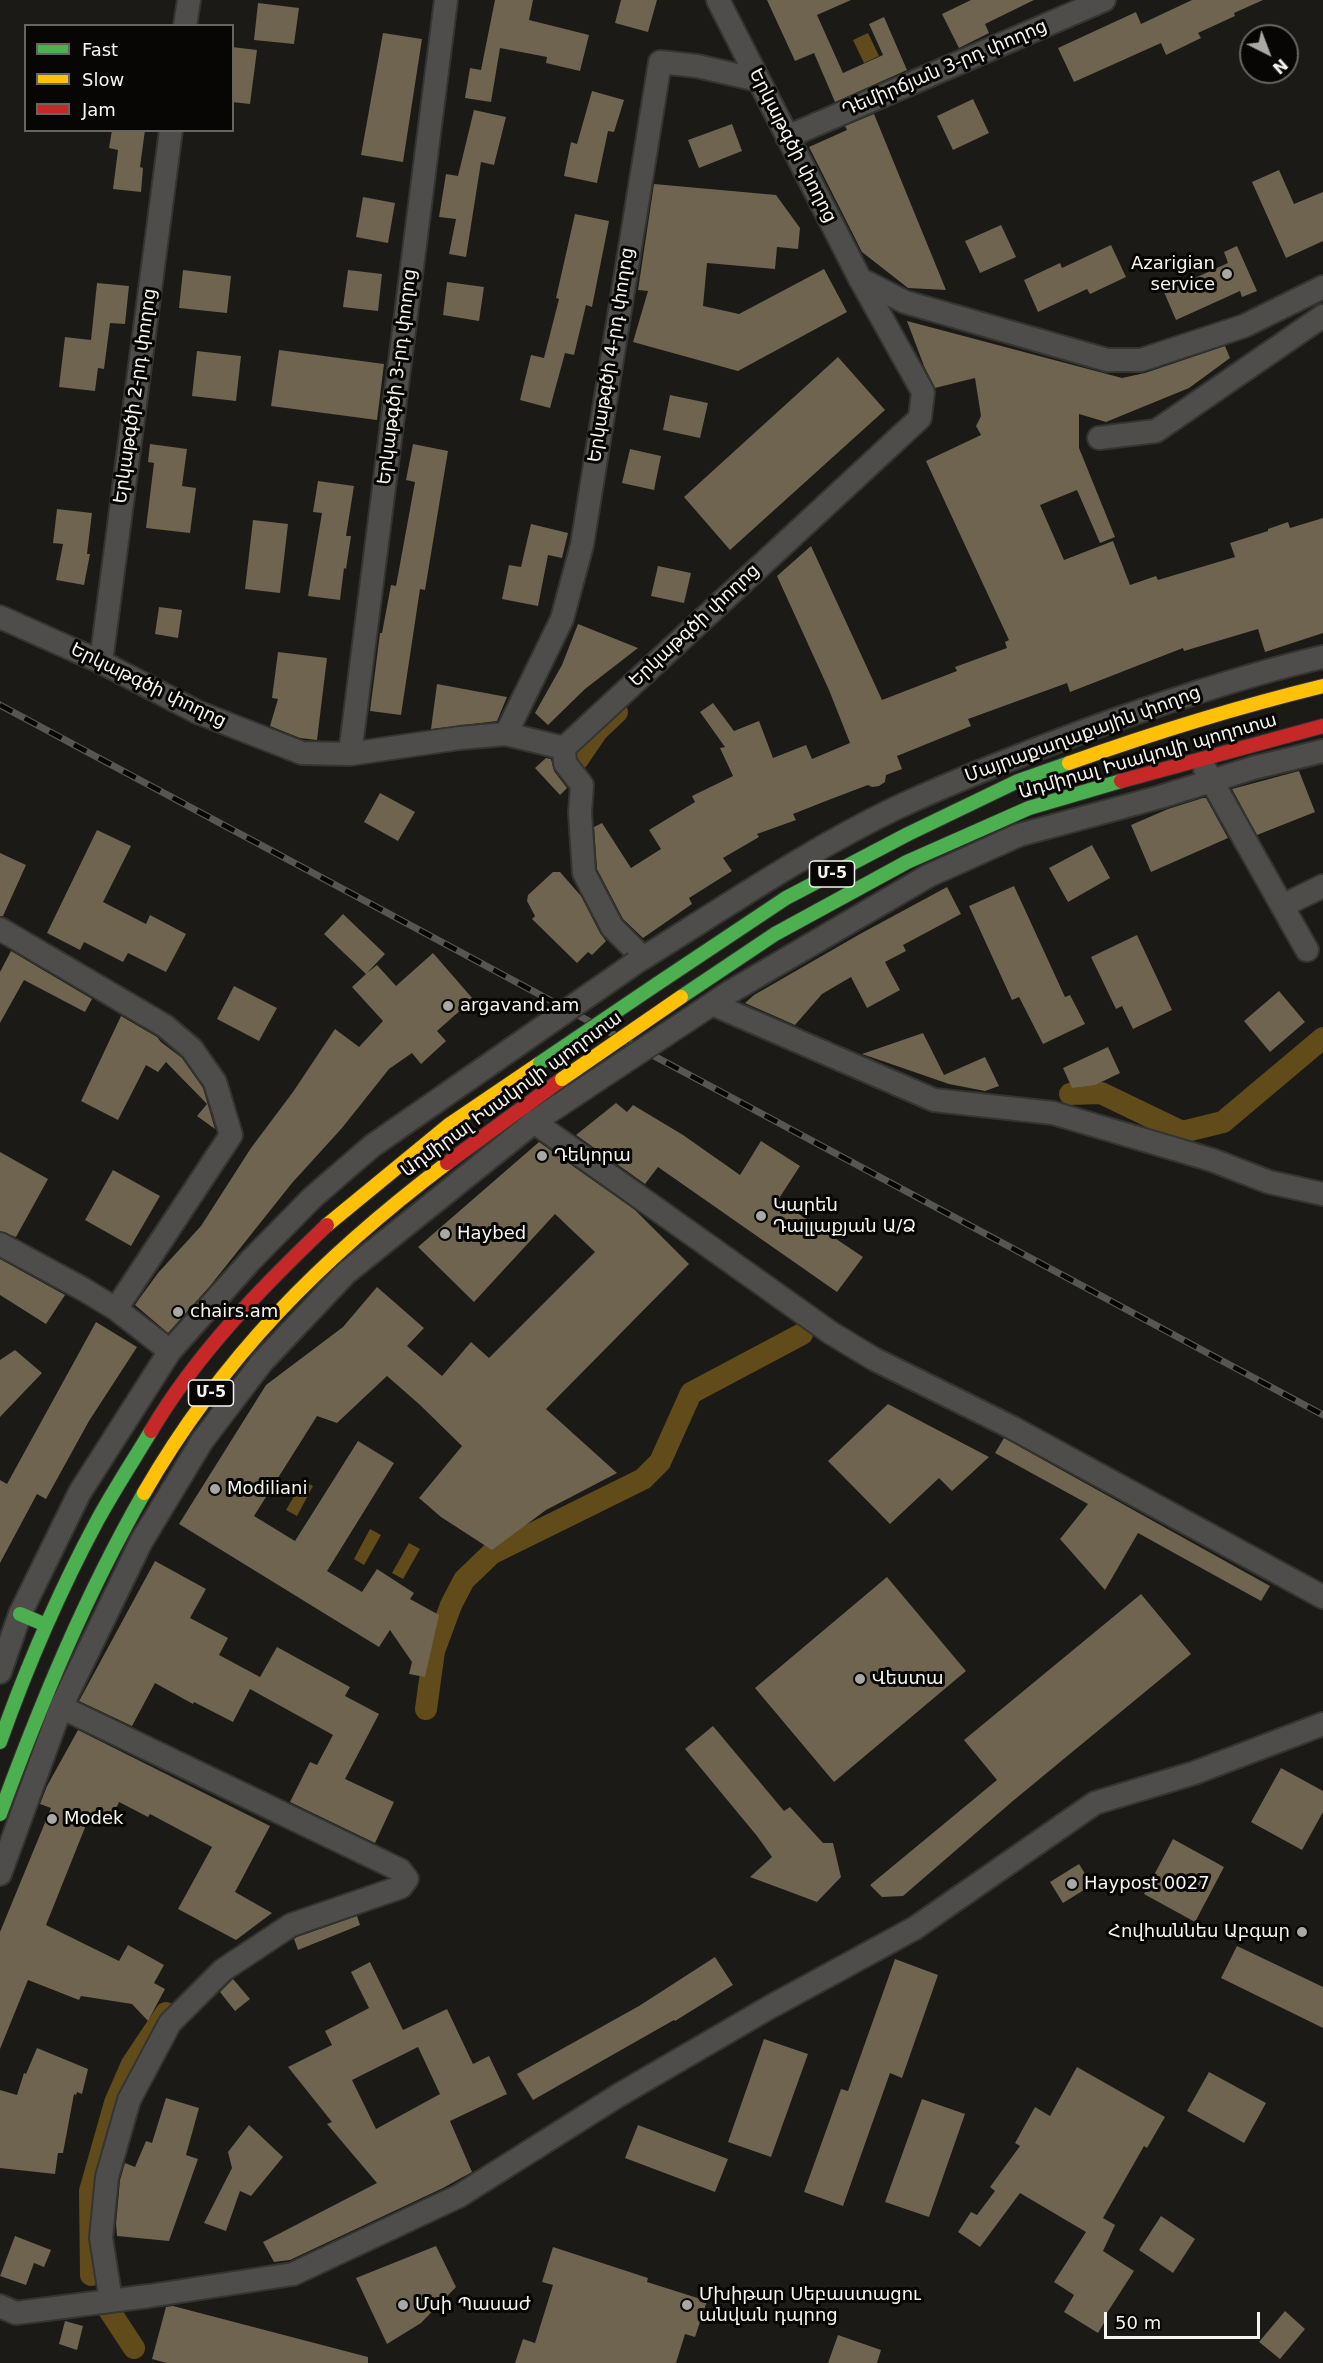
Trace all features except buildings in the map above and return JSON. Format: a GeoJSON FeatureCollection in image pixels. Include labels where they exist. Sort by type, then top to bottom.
{"type":"FeatureCollection","features":[{"type":"Feature","properties":{"kind":"highway","name":"Ադմիրալ Իսակովի պողոտա"},"geometry":{"type":"LineString","coordinates":[[0,1742],[18,1691],[46,1625],[97,1521],[154,1425],[207,1350],[273,1276],[341,1210],[450,1124],[786,898],[908,834],[1018,782],[1141,737],[1260,701],[1323,686]]}},
{"type":"Feature","properties":{"kind":"highway","name":"Ադմիրալ Իսակովի պողոտա"},"geometry":{"type":"LineString","coordinates":[[0,1814],[23,1750],[76,1620],[130,1517],[169,1453],[226,1372],[294,1295],[361,1231],[444,1164],[561,1079],[681,997],[776,934],[907,862],[1029,808],[1323,726]]}},
{"type":"Feature","properties":{"kind":"highway"},"geometry":{"type":"LineString","coordinates":[[20,1614],[46,1625]]}},
{"type":"Feature","properties":{"kind":"street"},"geometry":{"type":"LineString","coordinates":[[185,24],[189,0]]}},
{"type":"Feature","properties":{"kind":"street","name":"Երկաթգծի 3-րդ փողոց"},"geometry":{"type":"LineString","coordinates":[[350,754],[446,0]]}},
{"type":"Feature","properties":{"kind":"street","name":"Երկաթգծի փողոց"},"geometry":{"type":"LineString","coordinates":[[0,616],[101,662],[197,712],[302,753],[350,754],[460,738],[506,734],[564,748],[920,418],[923,392],[860,279],[718,0]]}},
{"type":"Feature","properties":{"kind":"street","name":"Դեմիրճյան 3-րդ փողոց"},"geometry":{"type":"LineString","coordinates":[[787,137],[1104,0]]}},
{"type":"Feature","properties":{"kind":"street","name":"Երկաթգծի 4-րդ փողոց"},"geometry":{"type":"LineString","coordinates":[[506,734],[562,619],[582,545],[660,62],[697,66],[758,80]]}},
{"type":"Feature","properties":{"kind":"street","name":"Երկաթգծի 2-րդ փողոց"},"geometry":{"type":"LineString","coordinates":[[101,662],[171,132]]}},
{"type":"Feature","properties":{"kind":"street"},"geometry":{"type":"LineString","coordinates":[[860,279],[905,302],[1107,360],[1140,360],[1244,326],[1323,287]]}},
{"type":"Feature","properties":{"kind":"street"},"geometry":{"type":"LineString","coordinates":[[1099,438],[1156,431],[1323,316]]}},
{"type":"Feature","properties":{"kind":"street","name":"Մայրաքաղաքային փողոց"},"geometry":{"type":"LineString","coordinates":[[0,1672],[20,1614],[80,1492],[170,1351],[251,1260],[314,1197],[372,1146],[639,961],[838,839],[896,809],[1016,756],[1122,718],[1275,669],[1323,657]]}},
{"type":"Feature","properties":{"kind":"street"},"geometry":{"type":"LineString","coordinates":[[564,748],[565,763],[582,785],[580,813],[584,873],[612,927],[639,961]]}},
{"type":"Feature","properties":{"kind":"street"},"geometry":{"type":"LineString","coordinates":[[0,1874],[61,1707],[141,1542],[202,1441],[262,1362],[346,1274],[534,1122],[705,1009],[928,876],[1019,835],[1160,797],[1252,768],[1323,751]]}},
{"type":"Feature","properties":{"kind":"street"},"geometry":{"type":"LineString","coordinates":[[1199,759],[1308,951]]}},
{"type":"Feature","properties":{"kind":"street"},"geometry":{"type":"LineString","coordinates":[[1282,906],[1323,886]]}},
{"type":"Feature","properties":{"kind":"street"},"geometry":{"type":"LineString","coordinates":[[0,929],[165,1026],[192,1049],[215,1082],[231,1135],[116,1309]]}},
{"type":"Feature","properties":{"kind":"street"},"geometry":{"type":"LineString","coordinates":[[705,1009],[934,1100],[1053,1113],[1212,1160],[1269,1182],[1323,1194]]}},
{"type":"Feature","properties":{"kind":"street"},"geometry":{"type":"LineString","coordinates":[[534,1122],[831,1333],[874,1359],[1013,1428],[1323,1597]]}},
{"type":"Feature","properties":{"kind":"street"},"geometry":{"type":"LineString","coordinates":[[0,1244],[116,1309],[170,1351]]}},
{"type":"Feature","properties":{"kind":"street"},"geometry":{"type":"LineString","coordinates":[[61,1707],[400,1870],[406,1879],[401,1887],[291,1925],[223,1970],[170,2023],[129,2100],[107,2177],[101,2238],[111,2301]]}},
{"type":"Feature","properties":{"kind":"street"},"geometry":{"type":"LineString","coordinates":[[0,2306],[16,2313],[293,2274],[459,2196],[619,2095],[770,2007],[915,1928],[1095,1803],[1194,1773],[1323,1724]]}},
{"type":"Feature","properties":{"kind":"shaded area"},"geometry":{"type":"Polygon","coordinates":[[[868,33],[879,56],[864,63],[853,40],[868,33]]]}},
{"type":"Feature","properties":{"kind":"shaded area"},"geometry":{"type":"Polygon","coordinates":[[[303,1481],[313,1486],[297,1516],[286,1510],[303,1481]]]}},
{"type":"Feature","properties":{"kind":"shaded area"},"geometry":{"type":"Polygon","coordinates":[[[370,1529],[381,1535],[364,1565],[354,1559],[370,1529]]]}},
{"type":"Feature","properties":{"kind":"shaded area"},"geometry":{"type":"Polygon","coordinates":[[[409,1543],[420,1549],[403,1579],[392,1573],[409,1543]]]}},
{"type":"Feature","properties":{"kind":"waterway"},"geometry":{"type":"LineString","coordinates":[[578,759],[597,731],[617,712]]}},
{"type":"Feature","properties":{"kind":"waterway"},"geometry":{"type":"LineString","coordinates":[[1070,1094],[1101,1093],[1182,1132],[1223,1122],[1323,1038]]}},
{"type":"Feature","properties":{"kind":"waterway"},"geometry":{"type":"LineString","coordinates":[[426,1709],[434,1651],[451,1605],[464,1580],[491,1554],[643,1479],[660,1462],[691,1393],[802,1334]]}},
{"type":"Feature","properties":{"kind":"waterway"},"geometry":{"type":"LineString","coordinates":[[91,2275],[90,2191],[115,2103],[132,2064],[166,2013]]}},
{"type":"Feature","properties":{"kind":"waterway"},"geometry":{"type":"LineString","coordinates":[[109,2310],[134,2348]]}},
{"type":"Feature","properties":{"kind":"railway"},"geometry":{"type":"LineString","coordinates":[[0,705],[1323,1415]]}},
{"type":"Feature","properties":{"kind":"traffic: fast"},"geometry":{"type":"LineString","coordinates":[[657,984],[786,898],[908,834],[1018,781],[1069,763]]}},
{"type":"Feature","properties":{"kind":"traffic: fast"},"geometry":{"type":"LineString","coordinates":[[681,997],[775,934],[907,862],[1029,808],[1121,781]]}},
{"type":"Feature","properties":{"kind":"traffic: fast"},"geometry":{"type":"LineString","coordinates":[[540,1063],[657,984]]}},
{"type":"Feature","properties":{"kind":"traffic: fast"},"geometry":{"type":"LineString","coordinates":[[0,1742],[21,1685],[83,1548],[103,1509],[151,1431]]}},
{"type":"Feature","properties":{"kind":"traffic: fast"},"geometry":{"type":"LineString","coordinates":[[0,1814],[65,1650],[102,1571],[144,1493]]}},
{"type":"Feature","properties":{"kind":"traffic: fast"},"geometry":{"type":"LineString","coordinates":[[20,1614],[46,1625]]}},
{"type":"Feature","properties":{"kind":"traffic: slow"},"geometry":{"type":"LineString","coordinates":[[1069,763],[1195,721],[1323,686]]}},
{"type":"Feature","properties":{"kind":"traffic: slow"},"geometry":{"type":"LineString","coordinates":[[562,1079],[681,997]]}},
{"type":"Feature","properties":{"kind":"traffic: slow"},"geometry":{"type":"LineString","coordinates":[[327,1225],[450,1124],[540,1063]]}},
{"type":"Feature","properties":{"kind":"traffic: slow"},"geometry":{"type":"LineString","coordinates":[[144,1493],[174,1444],[207,1397],[278,1312],[358,1235],[447,1163]]}},
{"type":"Feature","properties":{"kind":"traffic: jam"},"geometry":{"type":"LineString","coordinates":[[1121,781],[1323,726]]}},
{"type":"Feature","properties":{"kind":"traffic: jam"},"geometry":{"type":"LineString","coordinates":[[447,1163],[562,1079]]}},
{"type":"Feature","properties":{"kind":"traffic: jam"},"geometry":{"type":"LineString","coordinates":[[151,1431],[189,1375],[232,1322],[327,1225]]}},
{"type":"Feature","properties":{"kind":"place","name":"Azarigian service"},"geometry":{"type":"Point","coordinates":[1227,274]}},
{"type":"Feature","properties":{"kind":"place","name":"argavand.am"},"geometry":{"type":"Point","coordinates":[448,1006]}},
{"type":"Feature","properties":{"kind":"place","name":"Դեկորա"},"geometry":{"type":"Point","coordinates":[542,1156]}},
{"type":"Feature","properties":{"kind":"place","name":"Կարեն Դալլաքյան Ա/Ձ"},"geometry":{"type":"Point","coordinates":[761,1216]}},
{"type":"Feature","properties":{"kind":"place","name":"Haybed"},"geometry":{"type":"Point","coordinates":[445,1234]}},
{"type":"Feature","properties":{"kind":"place","name":"chairs.am"},"geometry":{"type":"Point","coordinates":[178,1312]}},
{"type":"Feature","properties":{"kind":"place","name":"Modiliani"},"geometry":{"type":"Point","coordinates":[215,1489]}},
{"type":"Feature","properties":{"kind":"place","name":"Վեստա"},"geometry":{"type":"Point","coordinates":[860,1679]}},
{"type":"Feature","properties":{"kind":"place","name":"Modek"},"geometry":{"type":"Point","coordinates":[52,1819]}},
{"type":"Feature","properties":{"kind":"place","name":"Haypost 0027"},"geometry":{"type":"Point","coordinates":[1072,1884]}},
{"type":"Feature","properties":{"kind":"place","name":"Հովհաննես Աբգար"},"geometry":{"type":"Point","coordinates":[1302,1932]}},
{"type":"Feature","properties":{"kind":"place","name":"Մսի Պասաժ"},"geometry":{"type":"Point","coordinates":[403,2305]}},
{"type":"Feature","properties":{"kind":"place","name":"Մխիթար Սեբաստացու անվան դպրոց"},"geometry":{"type":"Point","coordinates":[687,2305]}}]}
